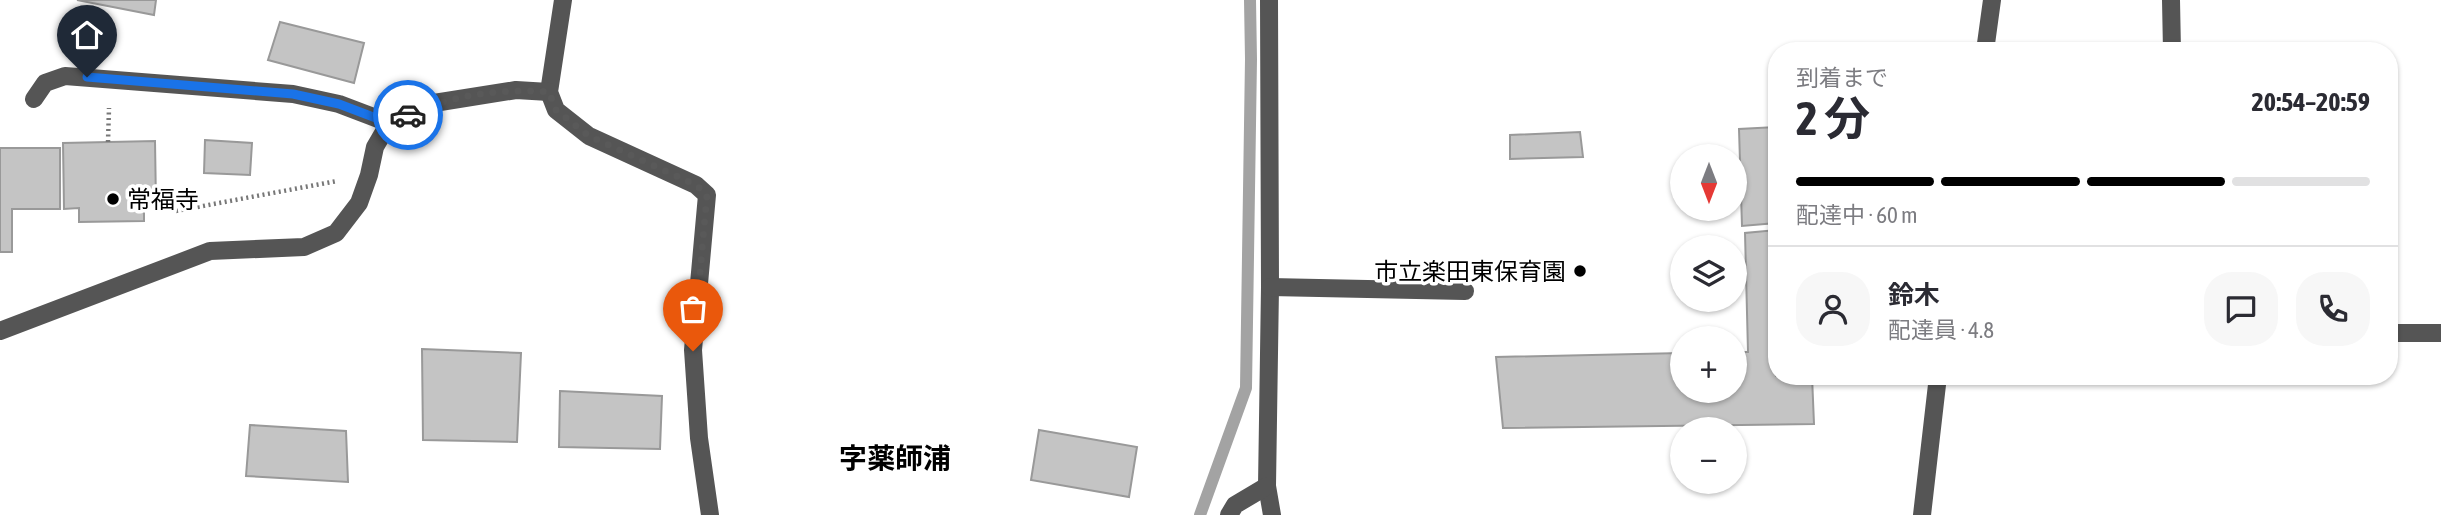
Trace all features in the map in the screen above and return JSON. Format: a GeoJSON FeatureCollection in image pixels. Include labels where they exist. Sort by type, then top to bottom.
{"type":"FeatureCollection","features":[{"type":"Feature","properties":{"kind":"street"},"geometry":{"type":"LineString","coordinates":[[563,0],[549,92],[556,110],[589,136],[696,185],[707,195],[693,351],[699,438],[710,515]]}},
{"type":"Feature","properties":{"kind":"street"},"geometry":{"type":"LineString","coordinates":[[1269,0],[1270,287],[1267,486],[1272,515]]}},
{"type":"Feature","properties":{"kind":"street"},"geometry":{"type":"LineString","coordinates":[[1986,42],[1992,0]]}},
{"type":"Feature","properties":{"kind":"street"},"geometry":{"type":"LineString","coordinates":[[2171,0],[2172,42]]}},
{"type":"Feature","properties":{"kind":"street"},"geometry":{"type":"LineString","coordinates":[[34,99],[45,83],[65,76],[293,94],[339,104],[389,123]]}},
{"type":"Feature","properties":{"kind":"street"},"geometry":{"type":"LineString","coordinates":[[1,331],[210,251],[304,247],[336,233],[359,203],[375,147],[389,123],[434,103],[516,90],[549,92]]}},
{"type":"Feature","properties":{"kind":"street"},"geometry":{"type":"LineString","coordinates":[[1270,287],[1465,290]]}},
{"type":"Feature","properties":{"kind":"street"},"geometry":{"type":"LineString","coordinates":[[2398,333],[2441,333]]}},
{"type":"Feature","properties":{"kind":"street"},"geometry":{"type":"LineString","coordinates":[[1922,515],[1937,385]]}},
{"type":"Feature","properties":{"kind":"street"},"geometry":{"type":"LineString","coordinates":[[1229,515],[1235,505],[1267,486]]}},
{"type":"Feature","properties":{"kind":"path"},"geometry":{"type":"LineString","coordinates":[[176,211],[369,175]]}},
{"type":"Feature","properties":{"kind":"building"},"geometry":{"type":"Polygon","coordinates":[[[77,0],[156,0],[154,15],[77,0]]]}},
{"type":"Feature","properties":{"kind":"building"},"geometry":{"type":"Polygon","coordinates":[[[280,22],[364,43],[354,83],[268,60],[280,22]]]}},
{"type":"Feature","properties":{"kind":"building"},"geometry":{"type":"Polygon","coordinates":[[[1768,127],[1768,224],[1742,226],[1742,221],[1747,221],[1747,144],[1739,144],[1739,129],[1768,127]]]}},
{"type":"Feature","properties":{"kind":"building"},"geometry":{"type":"Polygon","coordinates":[[[1580,132],[1583,157],[1510,159],[1510,135],[1580,132]]]}},
{"type":"Feature","properties":{"kind":"building"},"geometry":{"type":"Polygon","coordinates":[[[205,140],[252,143],[250,175],[204,173],[205,140]]]}},
{"type":"Feature","properties":{"kind":"building"},"geometry":{"type":"Polygon","coordinates":[[[155,141],[156,204],[144,204],[144,221],[79,222],[79,208],[64,209],[63,143],[155,141]]]}},
{"type":"Feature","properties":{"kind":"building"},"geometry":{"type":"Polygon","coordinates":[[[0,148],[60,148],[60,209],[12,209],[12,252],[0,252],[0,148]]]}},
{"type":"Feature","properties":{"kind":"building"},"geometry":{"type":"Polygon","coordinates":[[[1768,231],[1768,385],[1812,385],[1814,424],[1747,425],[1747,417],[1670,417],[1670,426],[1503,428],[1496,357],[1670,353],[1670,403],[1747,403],[1745,235],[1768,231]]]}},
{"type":"Feature","properties":{"kind":"building"},"geometry":{"type":"Polygon","coordinates":[[[422,349],[521,353],[517,442],[423,440],[422,349]]]}},
{"type":"Feature","properties":{"kind":"building"},"geometry":{"type":"Polygon","coordinates":[[[560,391],[662,396],[660,449],[559,447],[560,391]]]}},
{"type":"Feature","properties":{"kind":"building"},"geometry":{"type":"Polygon","coordinates":[[[250,425],[346,431],[348,482],[246,476],[250,425]]]}},
{"type":"Feature","properties":{"kind":"building"},"geometry":{"type":"Polygon","coordinates":[[[1039,430],[1137,447],[1129,497],[1031,480],[1039,430]]]}},
{"type":"Feature","properties":{"kind":"waterway"},"geometry":{"type":"LineString","coordinates":[[1200,515],[1246,388],[1250,0]]}},
{"type":"Feature","properties":{"kind":"way so far"},"geometry":{"type":"LineString","coordinates":[[408,115],[434,103],[472,96],[516,90],[549,92],[556,110],[589,136],[696,185],[707,195],[693,351]]}},
{"type":"Feature","properties":{"kind":"place","name":"常福寺"},"geometry":{"type":"Point","coordinates":[113,199]}},
{"type":"Feature","properties":{"kind":"place","name":"市立楽田東保育園"},"geometry":{"type":"Point","coordinates":[1580,271]}},
{"type":"Feature","properties":{"kind":"district","name":"字薬師浦"},"geometry":{"type":"Point","coordinates":[895,458]}},
{"type":"Feature","properties":{"kind":"route"},"geometry":{"type":"LineString","coordinates":[[87,77],[293,94],[339,104],[389,123],[408,115]]}}]}
